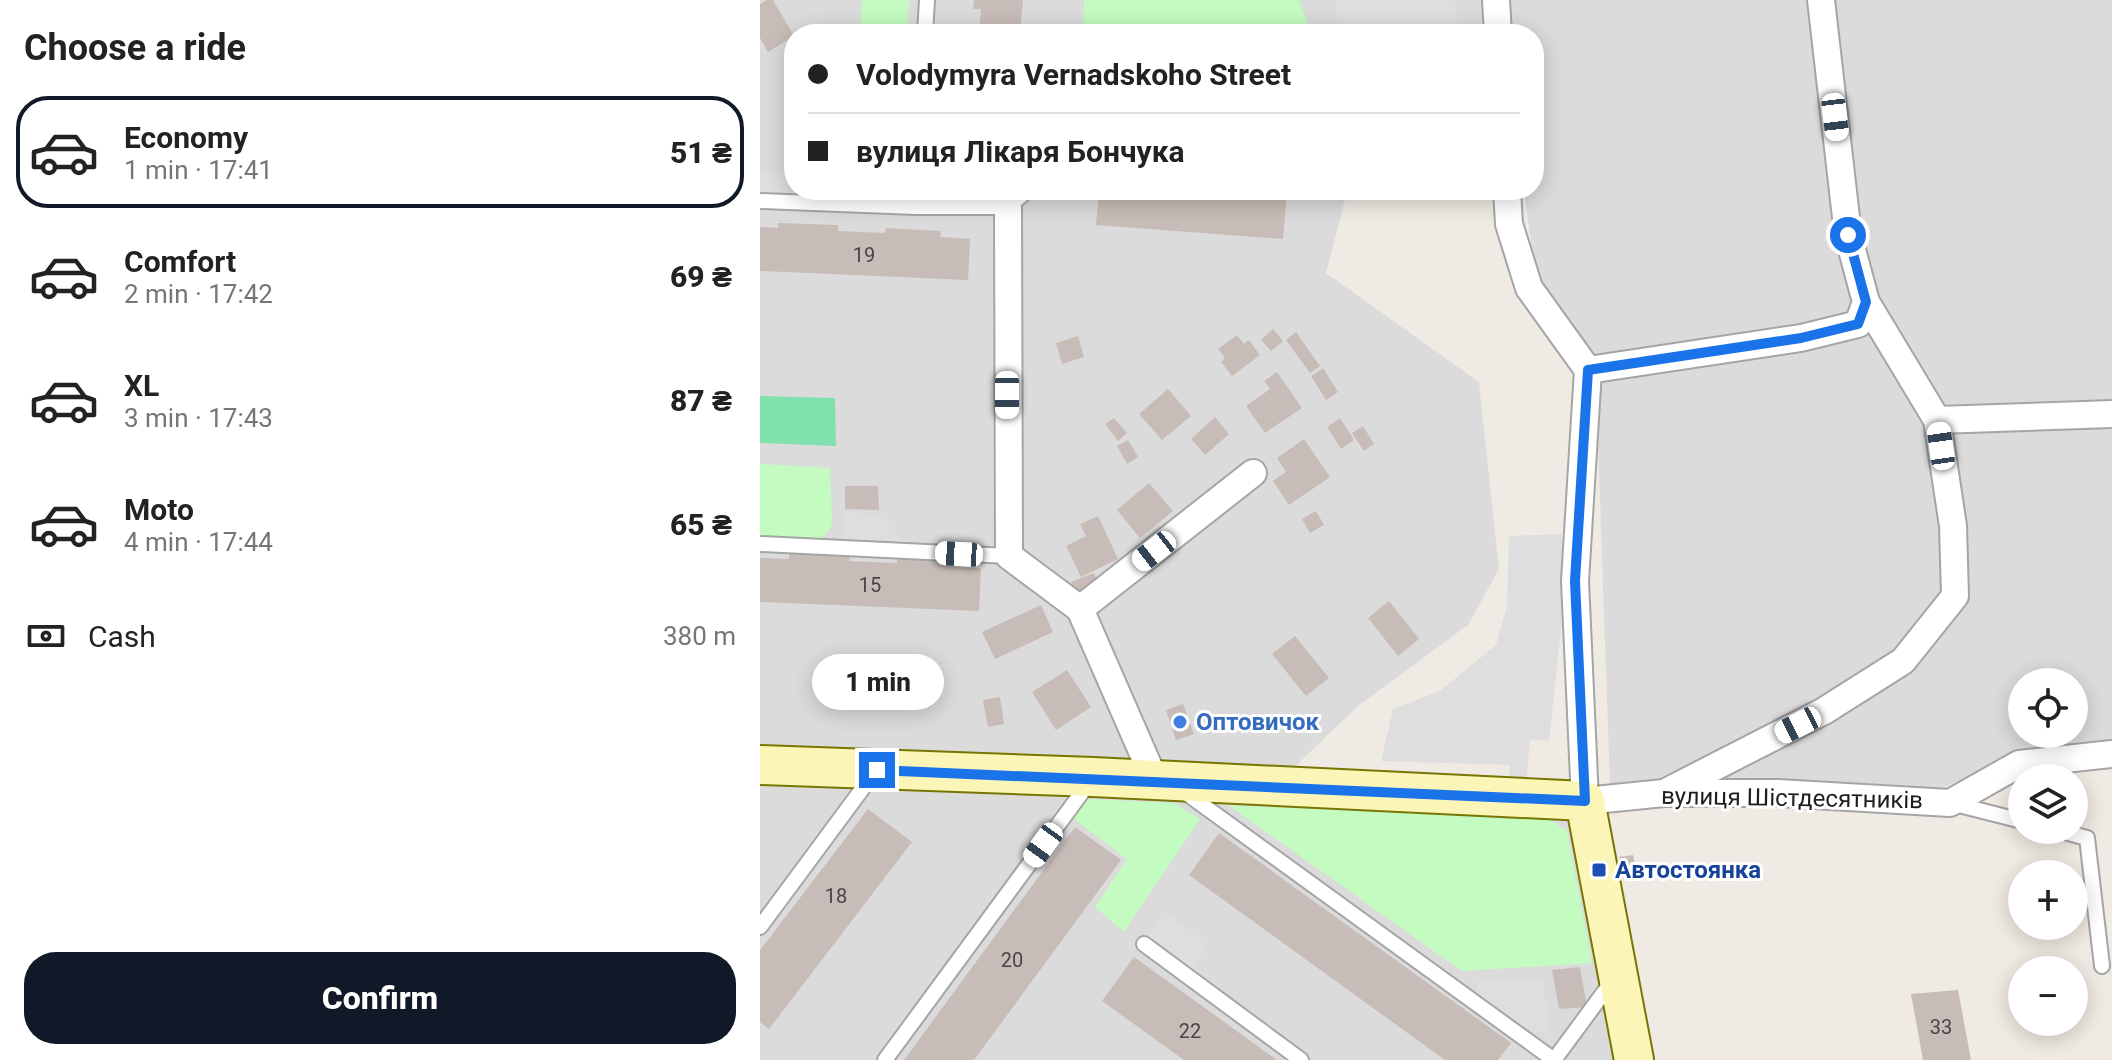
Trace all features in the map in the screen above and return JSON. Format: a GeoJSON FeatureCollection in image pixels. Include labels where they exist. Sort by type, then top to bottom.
{"type":"FeatureCollection","features":[{"type":"Feature","properties":{"kind":"street"},"geometry":{"type":"LineString","coordinates":[[1496,0],[1497,24]]}},
{"type":"Feature","properties":{"kind":"street"},"geometry":{"type":"LineString","coordinates":[[1664,793],[1824,711],[1903,661],[1955,596],[1953,526],[1937,420],[1866,302],[1848,235],[1821,0]]}},
{"type":"Feature","properties":{"kind":"street"},"geometry":{"type":"LineString","coordinates":[[1508,200],[1509,224],[1529,288],[1588,370],[1575,581],[1585,801],[1634,1060]]}},
{"type":"Feature","properties":{"kind":"street"},"geometry":{"type":"LineString","coordinates":[[1008,207],[1009,556],[1080,609],[1163,781]]}},
{"type":"Feature","properties":{"kind":"street"},"geometry":{"type":"LineString","coordinates":[[1588,370],[1801,338],[1858,324],[1866,302]]}},
{"type":"Feature","properties":{"kind":"street"},"geometry":{"type":"LineString","coordinates":[[1937,420],[2112,414]]}},
{"type":"Feature","properties":{"kind":"street"},"geometry":{"type":"LineString","coordinates":[[1080,609],[1253,473]]}},
{"type":"Feature","properties":{"kind":"street","name":"вулиця Шістдесятників"},"geometry":{"type":"LineString","coordinates":[[1585,801],[1664,793],[1778,793],[1950,803],[2019,764],[2112,754]]}},
{"type":"Feature","properties":{"kind":"street"},"geometry":{"type":"LineString","coordinates":[[760,765],[1093,777],[1585,801]]}},
{"type":"Feature","properties":{"kind":"lane"},"geometry":{"type":"LineString","coordinates":[[926,24],[927,0]]}},
{"type":"Feature","properties":{"kind":"lane"},"geometry":{"type":"LineString","coordinates":[[916,200],[916,207]]}},
{"type":"Feature","properties":{"kind":"lane"},"geometry":{"type":"LineString","coordinates":[[760,201],[1008,207],[1016,200]]}},
{"type":"Feature","properties":{"kind":"lane"},"geometry":{"type":"LineString","coordinates":[[760,544],[1009,556]]}},
{"type":"Feature","properties":{"kind":"lane"},"geometry":{"type":"LineString","coordinates":[[760,927],[877,770]]}},
{"type":"Feature","properties":{"kind":"lane"},"geometry":{"type":"LineString","coordinates":[[885,1060],[1093,777]]}},
{"type":"Feature","properties":{"kind":"lane"},"geometry":{"type":"LineString","coordinates":[[1163,781],[1554,1060],[1618,973]]}},
{"type":"Feature","properties":{"kind":"lane","name":"вулиця Шістдесятників"},"geometry":{"type":"LineString","coordinates":[[1950,803],[2008,818]]}},
{"type":"Feature","properties":{"kind":"lane"},"geometry":{"type":"LineString","coordinates":[[2088,844],[2102,966]]}},
{"type":"Feature","properties":{"kind":"lane"},"geometry":{"type":"LineString","coordinates":[[1144,944],[1301,1060]]}},
{"type":"Feature","properties":{"kind":"shaded area"},"geometry":{"type":"Polygon","coordinates":[[[760,0],[2112,0],[2112,744],[2088,747],[2088,668],[2008,668],[2008,748],[2075,748],[2019,754],[1942,788],[1764,778],[1610,785],[1595,357],[1535,271],[1525,200],[1544,200],[1544,24],[784,24],[784,200],[1345,200],[1326,273],[1479,382],[1499,569],[1468,625],[1358,706],[1287,774],[760,752],[760,0]]]}},
{"type":"Feature","properties":{"kind":"shaded area"},"geometry":{"type":"Polygon","coordinates":[[[1335,0],[1454,0],[1458,24],[1338,24],[1335,0]]]}},
{"type":"Feature","properties":{"kind":"shaded area"},"geometry":{"type":"Polygon","coordinates":[[[760,172],[784,173],[784,200],[865,200],[870,205],[760,201],[760,172]]]}},
{"type":"Feature","properties":{"kind":"shaded area"},"geometry":{"type":"Polygon","coordinates":[[[843,512],[882,515],[909,551],[845,548],[843,512]]]}},
{"type":"Feature","properties":{"kind":"shaded area"},"geometry":{"type":"Polygon","coordinates":[[[1562,534],[1561,631],[1549,741],[1530,739],[1526,782],[1509,780],[1510,765],[1381,761],[1393,709],[1440,691],[1496,645],[1507,606],[1509,536],[1562,534]]]}},
{"type":"Feature","properties":{"kind":"shaded area"},"geometry":{"type":"Polygon","coordinates":[[[760,773],[1553,809],[1576,823],[1622,1060],[760,1060],[760,773]]]}},
{"type":"Feature","properties":{"kind":"shaded area"},"geometry":{"type":"Polygon","coordinates":[[[1165,912],[1208,945],[1188,976],[1144,944],[1165,912]]]}},
{"type":"Feature","properties":{"kind":"shaded area"},"geometry":{"type":"Polygon","coordinates":[[[1478,980],[1542,981],[1551,1034],[1521,1030],[1478,998],[1478,980]]]}},
{"type":"Feature","properties":{"kind":"green space"},"geometry":{"type":"Polygon","coordinates":[[[862,0],[909,0],[908,24],[861,24],[862,0]]]}},
{"type":"Feature","properties":{"kind":"green space"},"geometry":{"type":"Polygon","coordinates":[[[1084,0],[1299,0],[1307,24],[1083,24],[1084,0]]]}},
{"type":"Feature","properties":{"kind":"green space"},"geometry":{"type":"Polygon","coordinates":[[[760,396],[835,398],[836,446],[760,443],[760,396]]]}},
{"type":"Feature","properties":{"kind":"green space"},"geometry":{"type":"Polygon","coordinates":[[[760,464],[830,468],[832,523],[826,534],[815,539],[760,537],[760,464]]]}},
{"type":"Feature","properties":{"kind":"green space"},"geometry":{"type":"Polygon","coordinates":[[[1087,799],[1174,803],[1200,819],[1124,932],[1095,907],[1127,859],[1073,818],[1087,799]]]}},
{"type":"Feature","properties":{"kind":"green space"},"geometry":{"type":"Polygon","coordinates":[[[1228,805],[1549,819],[1567,831],[1592,963],[1462,971],[1228,805]]]}},
{"type":"Feature","properties":{"kind":"building"},"geometry":{"type":"Polygon","coordinates":[[[773,0],[787,24],[784,24],[784,42],[768,52],[760,38],[760,4],[773,0]]]}},
{"type":"Feature","properties":{"kind":"building"},"geometry":{"type":"Polygon","coordinates":[[[974,0],[1023,0],[1021,24],[980,24],[981,9],[973,9],[974,0]]]}},
{"type":"Feature","properties":{"kind":"building"},"geometry":{"type":"Polygon","coordinates":[[[1098,200],[1286,200],[1283,239],[1096,225],[1098,200]]]}},
{"type":"Feature","properties":{"kind":"building"},"geometry":{"type":"Polygon","coordinates":[[[778,223],[838,225],[838,231],[885,233],[886,228],[941,231],[940,237],[970,239],[968,280],[760,271],[760,227],[778,228],[778,223]]]}},
{"type":"Feature","properties":{"kind":"building"},"geometry":{"type":"Polygon","coordinates":[[[1273,329],[1283,341],[1271,351],[1261,340],[1273,329]]]}},
{"type":"Feature","properties":{"kind":"building"},"geometry":{"type":"Polygon","coordinates":[[[1296,332],[1320,366],[1310,373],[1286,340],[1296,332]]]}},
{"type":"Feature","properties":{"kind":"building"},"geometry":{"type":"Polygon","coordinates":[[[1237,335],[1244,344],[1249,340],[1260,355],[1232,376],[1221,362],[1225,358],[1218,349],[1237,335]]]}},
{"type":"Feature","properties":{"kind":"building"},"geometry":{"type":"Polygon","coordinates":[[[1078,336],[1084,357],[1062,364],[1056,343],[1078,336]]]}},
{"type":"Feature","properties":{"kind":"building"},"geometry":{"type":"Polygon","coordinates":[[[1323,368],[1338,392],[1326,400],[1311,376],[1323,368]]]}},
{"type":"Feature","properties":{"kind":"building"},"geometry":{"type":"Polygon","coordinates":[[[1277,372],[1302,408],[1265,433],[1246,406],[1270,389],[1264,381],[1277,372]]]}},
{"type":"Feature","properties":{"kind":"building"},"geometry":{"type":"Polygon","coordinates":[[[1168,389],[1191,416],[1162,440],[1139,414],[1168,389]]]}},
{"type":"Feature","properties":{"kind":"building"},"geometry":{"type":"Polygon","coordinates":[[[1215,417],[1229,434],[1205,455],[1191,439],[1215,417]]]}},
{"type":"Feature","properties":{"kind":"building"},"geometry":{"type":"Polygon","coordinates":[[[1114,418],[1127,433],[1118,441],[1105,424],[1114,418]]]}},
{"type":"Feature","properties":{"kind":"building"},"geometry":{"type":"Polygon","coordinates":[[[1340,418],[1354,440],[1341,449],[1327,427],[1340,418]]]}},
{"type":"Feature","properties":{"kind":"building"},"geometry":{"type":"Polygon","coordinates":[[[1363,426],[1374,444],[1364,451],[1352,433],[1363,426]]]}},
{"type":"Feature","properties":{"kind":"building"},"geometry":{"type":"Polygon","coordinates":[[[1304,439],[1330,477],[1289,505],[1273,481],[1286,472],[1277,458],[1304,439]]]}},
{"type":"Feature","properties":{"kind":"building"},"geometry":{"type":"Polygon","coordinates":[[[1128,440],[1138,457],[1127,464],[1117,446],[1128,440]]]}},
{"type":"Feature","properties":{"kind":"building"},"geometry":{"type":"Polygon","coordinates":[[[1149,483],[1173,511],[1140,538],[1117,510],[1149,483]]]}},
{"type":"Feature","properties":{"kind":"building"},"geometry":{"type":"Polygon","coordinates":[[[845,486],[878,486],[879,510],[845,509],[845,486]]]}},
{"type":"Feature","properties":{"kind":"building"},"geometry":{"type":"Polygon","coordinates":[[[1316,511],[1324,525],[1310,533],[1302,519],[1316,511]]]}},
{"type":"Feature","properties":{"kind":"building"},"geometry":{"type":"Polygon","coordinates":[[[1098,516],[1118,559],[1081,577],[1066,546],[1086,536],[1080,524],[1098,516]]]}},
{"type":"Feature","properties":{"kind":"building"},"geometry":{"type":"Polygon","coordinates":[[[789,553],[850,555],[849,561],[897,563],[897,558],[955,560],[955,567],[981,568],[979,611],[760,602],[760,558],[789,559],[789,553]]]}},
{"type":"Feature","properties":{"kind":"building"},"geometry":{"type":"Polygon","coordinates":[[[1094,573],[1100,587],[1078,597],[1071,582],[1094,573]]]}},
{"type":"Feature","properties":{"kind":"building"},"geometry":{"type":"Polygon","coordinates":[[[1389,601],[1419,639],[1398,656],[1368,618],[1389,601]]]}},
{"type":"Feature","properties":{"kind":"building"},"geometry":{"type":"Polygon","coordinates":[[[1041,605],[1053,632],[995,659],[982,632],[1041,605]]]}},
{"type":"Feature","properties":{"kind":"building"},"geometry":{"type":"Polygon","coordinates":[[[1295,636],[1329,678],[1306,696],[1272,654],[1295,636]]]}},
{"type":"Feature","properties":{"kind":"building"},"geometry":{"type":"Polygon","coordinates":[[[1067,670],[1091,707],[1056,730],[1032,692],[1067,670]]]}},
{"type":"Feature","properties":{"kind":"building"},"geometry":{"type":"Polygon","coordinates":[[[1000,697],[1004,724],[988,727],[983,700],[1000,697]]]}},
{"type":"Feature","properties":{"kind":"building","name":"Оптовичок"},"geometry":{"type":"Polygon","coordinates":[[[1183,704],[1194,734],[1176,740],[1166,710],[1183,704]]]}},
{"type":"Feature","properties":{"kind":"building"},"geometry":{"type":"Polygon","coordinates":[[[868,809],[912,842],[769,1029],[760,1022],[760,950],[868,809]]]}},
{"type":"Feature","properties":{"kind":"building"},"geometry":{"type":"Polygon","coordinates":[[[1075,827],[1121,860],[974,1060],[904,1060],[1075,827]]]}},
{"type":"Feature","properties":{"kind":"building"},"geometry":{"type":"Polygon","coordinates":[[[1219,833],[1511,1043],[1498,1060],[1445,1060],[1189,875],[1219,833]]]}},
{"type":"Feature","properties":{"kind":"building"},"geometry":{"type":"Polygon","coordinates":[[[1633,855],[1636,872],[1622,874],[1619,857],[1633,855]]]}},
{"type":"Feature","properties":{"kind":"building"},"geometry":{"type":"Polygon","coordinates":[[[1134,957],[1277,1060],[1184,1060],[1102,1001],[1134,957]]]}},
{"type":"Feature","properties":{"kind":"building"},"geometry":{"type":"Polygon","coordinates":[[[1580,967],[1587,1007],[1559,1009],[1552,970],[1580,967]]]}},
{"type":"Feature","properties":{"kind":"building"},"geometry":{"type":"Polygon","coordinates":[[[1958,990],[1971,1060],[1923,1060],[1911,994],[1958,990]]]}},
{"type":"Feature","properties":{"kind":"place","name":"Оптовичок"},"geometry":{"type":"Point","coordinates":[1180,722]}},
{"type":"Feature","properties":{"kind":"place","name":"Автостоянка"},"geometry":{"type":"Point","coordinates":[1599,870]}},
{"type":"Feature","properties":{"kind":"route"},"geometry":{"type":"LineString","coordinates":[[877,770],[1093,777],[1585,801],[1575,581],[1588,370],[1801,338],[1858,324],[1866,302],[1848,235]]}}]}
